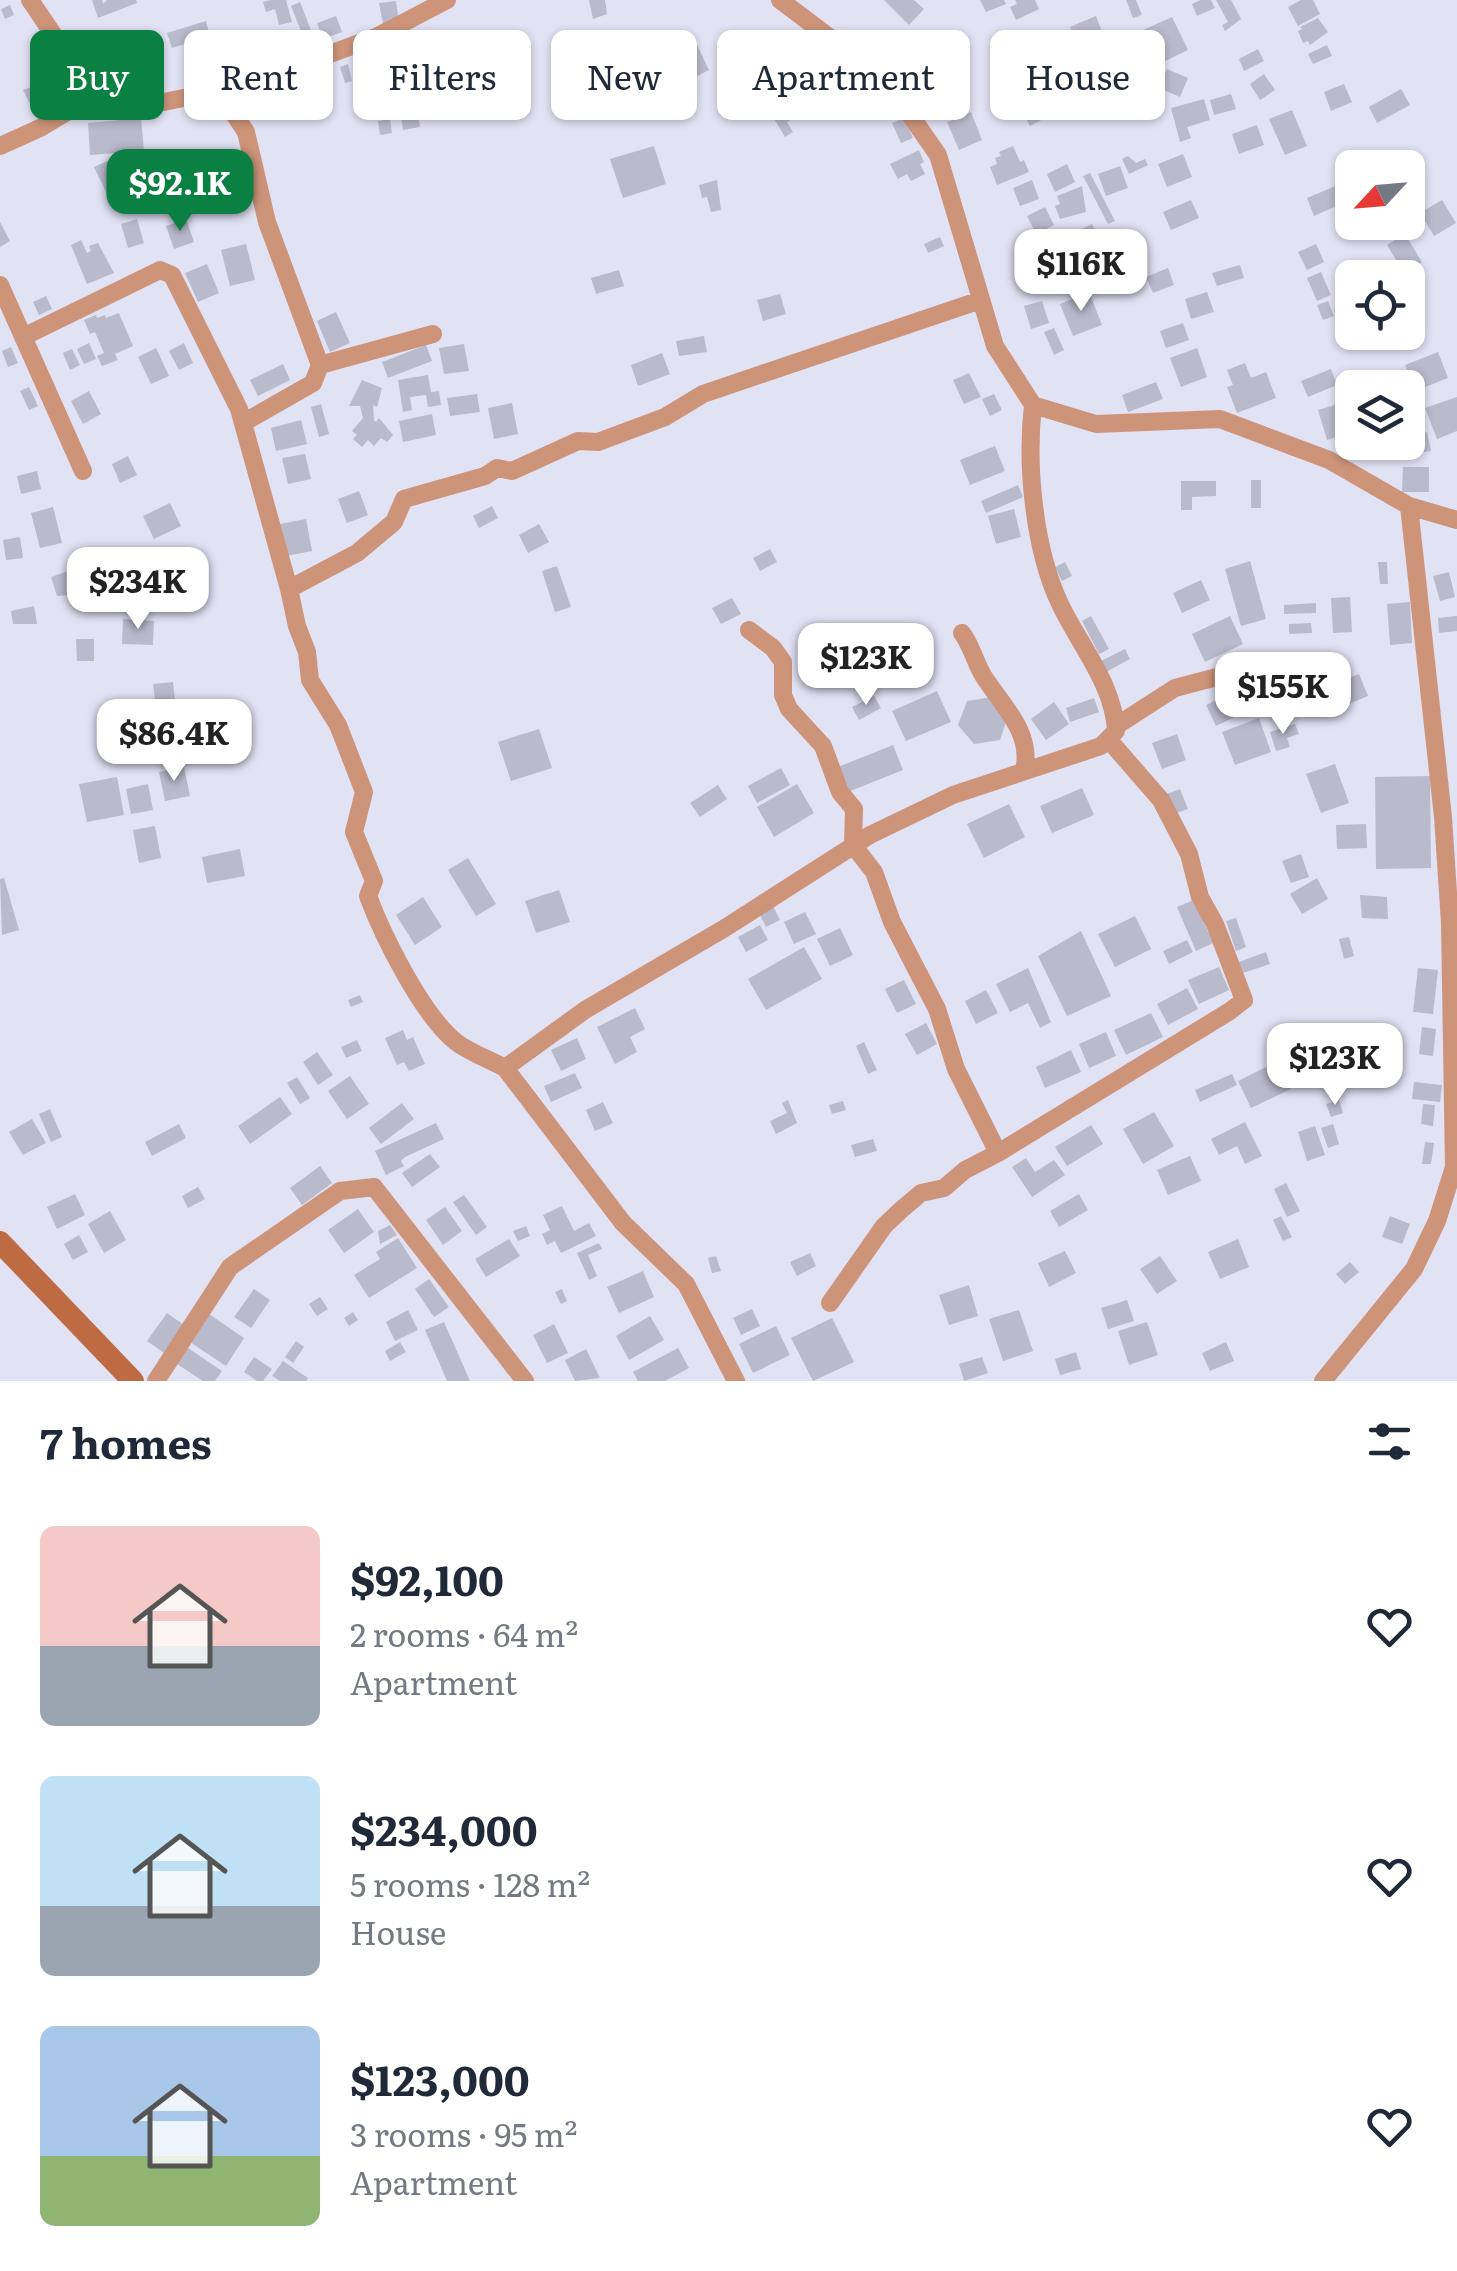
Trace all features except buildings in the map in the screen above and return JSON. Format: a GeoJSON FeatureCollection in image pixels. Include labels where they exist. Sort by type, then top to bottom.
{"type":"FeatureCollection","features":[{"type":"Feature","properties":{"kind":"main road"},"geometry":{"type":"LineString","coordinates":[[0,1242],[132,1381]]}},
{"type":"Feature","properties":{"kind":"street"},"geometry":{"type":"LineString","coordinates":[[30,0],[50,30]]}},
{"type":"Feature","properties":{"kind":"street"},"geometry":{"type":"LineString","coordinates":[[333,53],[376,37],[448,0]]}},
{"type":"Feature","properties":{"kind":"street"},"geometry":{"type":"LineString","coordinates":[[780,0],[886,80],[938,155],[995,346],[1034,405],[1030,458],[1042,555],[1059,602],[1115,710],[1112,733],[1161,800],[1189,854],[1200,897],[1215,924],[1244,1000],[965,1170],[944,1188],[921,1193],[884,1226],[830,1304]]}},
{"type":"Feature","properties":{"kind":"street"},"geometry":{"type":"LineString","coordinates":[[0,146],[53,120]]}},
{"type":"Feature","properties":{"kind":"street"},"geometry":{"type":"LineString","coordinates":[[238,120],[246,132],[267,222],[320,365],[313,383],[243,423]]}},
{"type":"Feature","properties":{"kind":"street"},"geometry":{"type":"LineString","coordinates":[[23,337],[160,270],[172,275],[239,409],[307,652],[310,680],[338,726],[364,792],[354,832],[374,881],[368,896],[381,930],[424,1003],[456,1041],[505,1068],[623,1223],[686,1284],[736,1381]]}},
{"type":"Feature","properties":{"kind":"street"},"geometry":{"type":"LineString","coordinates":[[0,285],[82,471]]}},
{"type":"Feature","properties":{"kind":"street"},"geometry":{"type":"LineString","coordinates":[[289,589],[356,553],[394,522],[404,499],[485,476],[497,468],[512,471],[578,441],[598,442],[665,417],[702,394],[982,300]]}},
{"type":"Feature","properties":{"kind":"street"},"geometry":{"type":"LineString","coordinates":[[320,365],[433,334]]}},
{"type":"Feature","properties":{"kind":"street"},"geometry":{"type":"LineString","coordinates":[[1034,405],[1096,424],[1220,419],[1328,460],[1409,506],[1457,520]]}},
{"type":"Feature","properties":{"kind":"street"},"geometry":{"type":"LineString","coordinates":[[1323,1381],[1414,1269],[1437,1221],[1454,1168],[1453,922],[1409,506]]}},
{"type":"Feature","properties":{"kind":"street"},"geometry":{"type":"LineString","coordinates":[[749,630],[774,648],[783,662],[784,694],[789,709],[822,746],[840,792],[854,809],[853,846],[874,872],[892,922],[937,1009],[956,1069],[998,1152]]}},
{"type":"Feature","properties":{"kind":"street"},"geometry":{"type":"LineString","coordinates":[[962,633],[1029,750],[1024,770]]}},
{"type":"Feature","properties":{"kind":"street"},"geometry":{"type":"LineString","coordinates":[[505,1068],[585,1010],[725,928],[853,846],[953,795],[1101,746],[1112,733],[1174,688],[1251,668]]}},
{"type":"Feature","properties":{"kind":"street"},"geometry":{"type":"LineString","coordinates":[[156,1381],[230,1267],[340,1191],[374,1187],[525,1381]]}}]}
